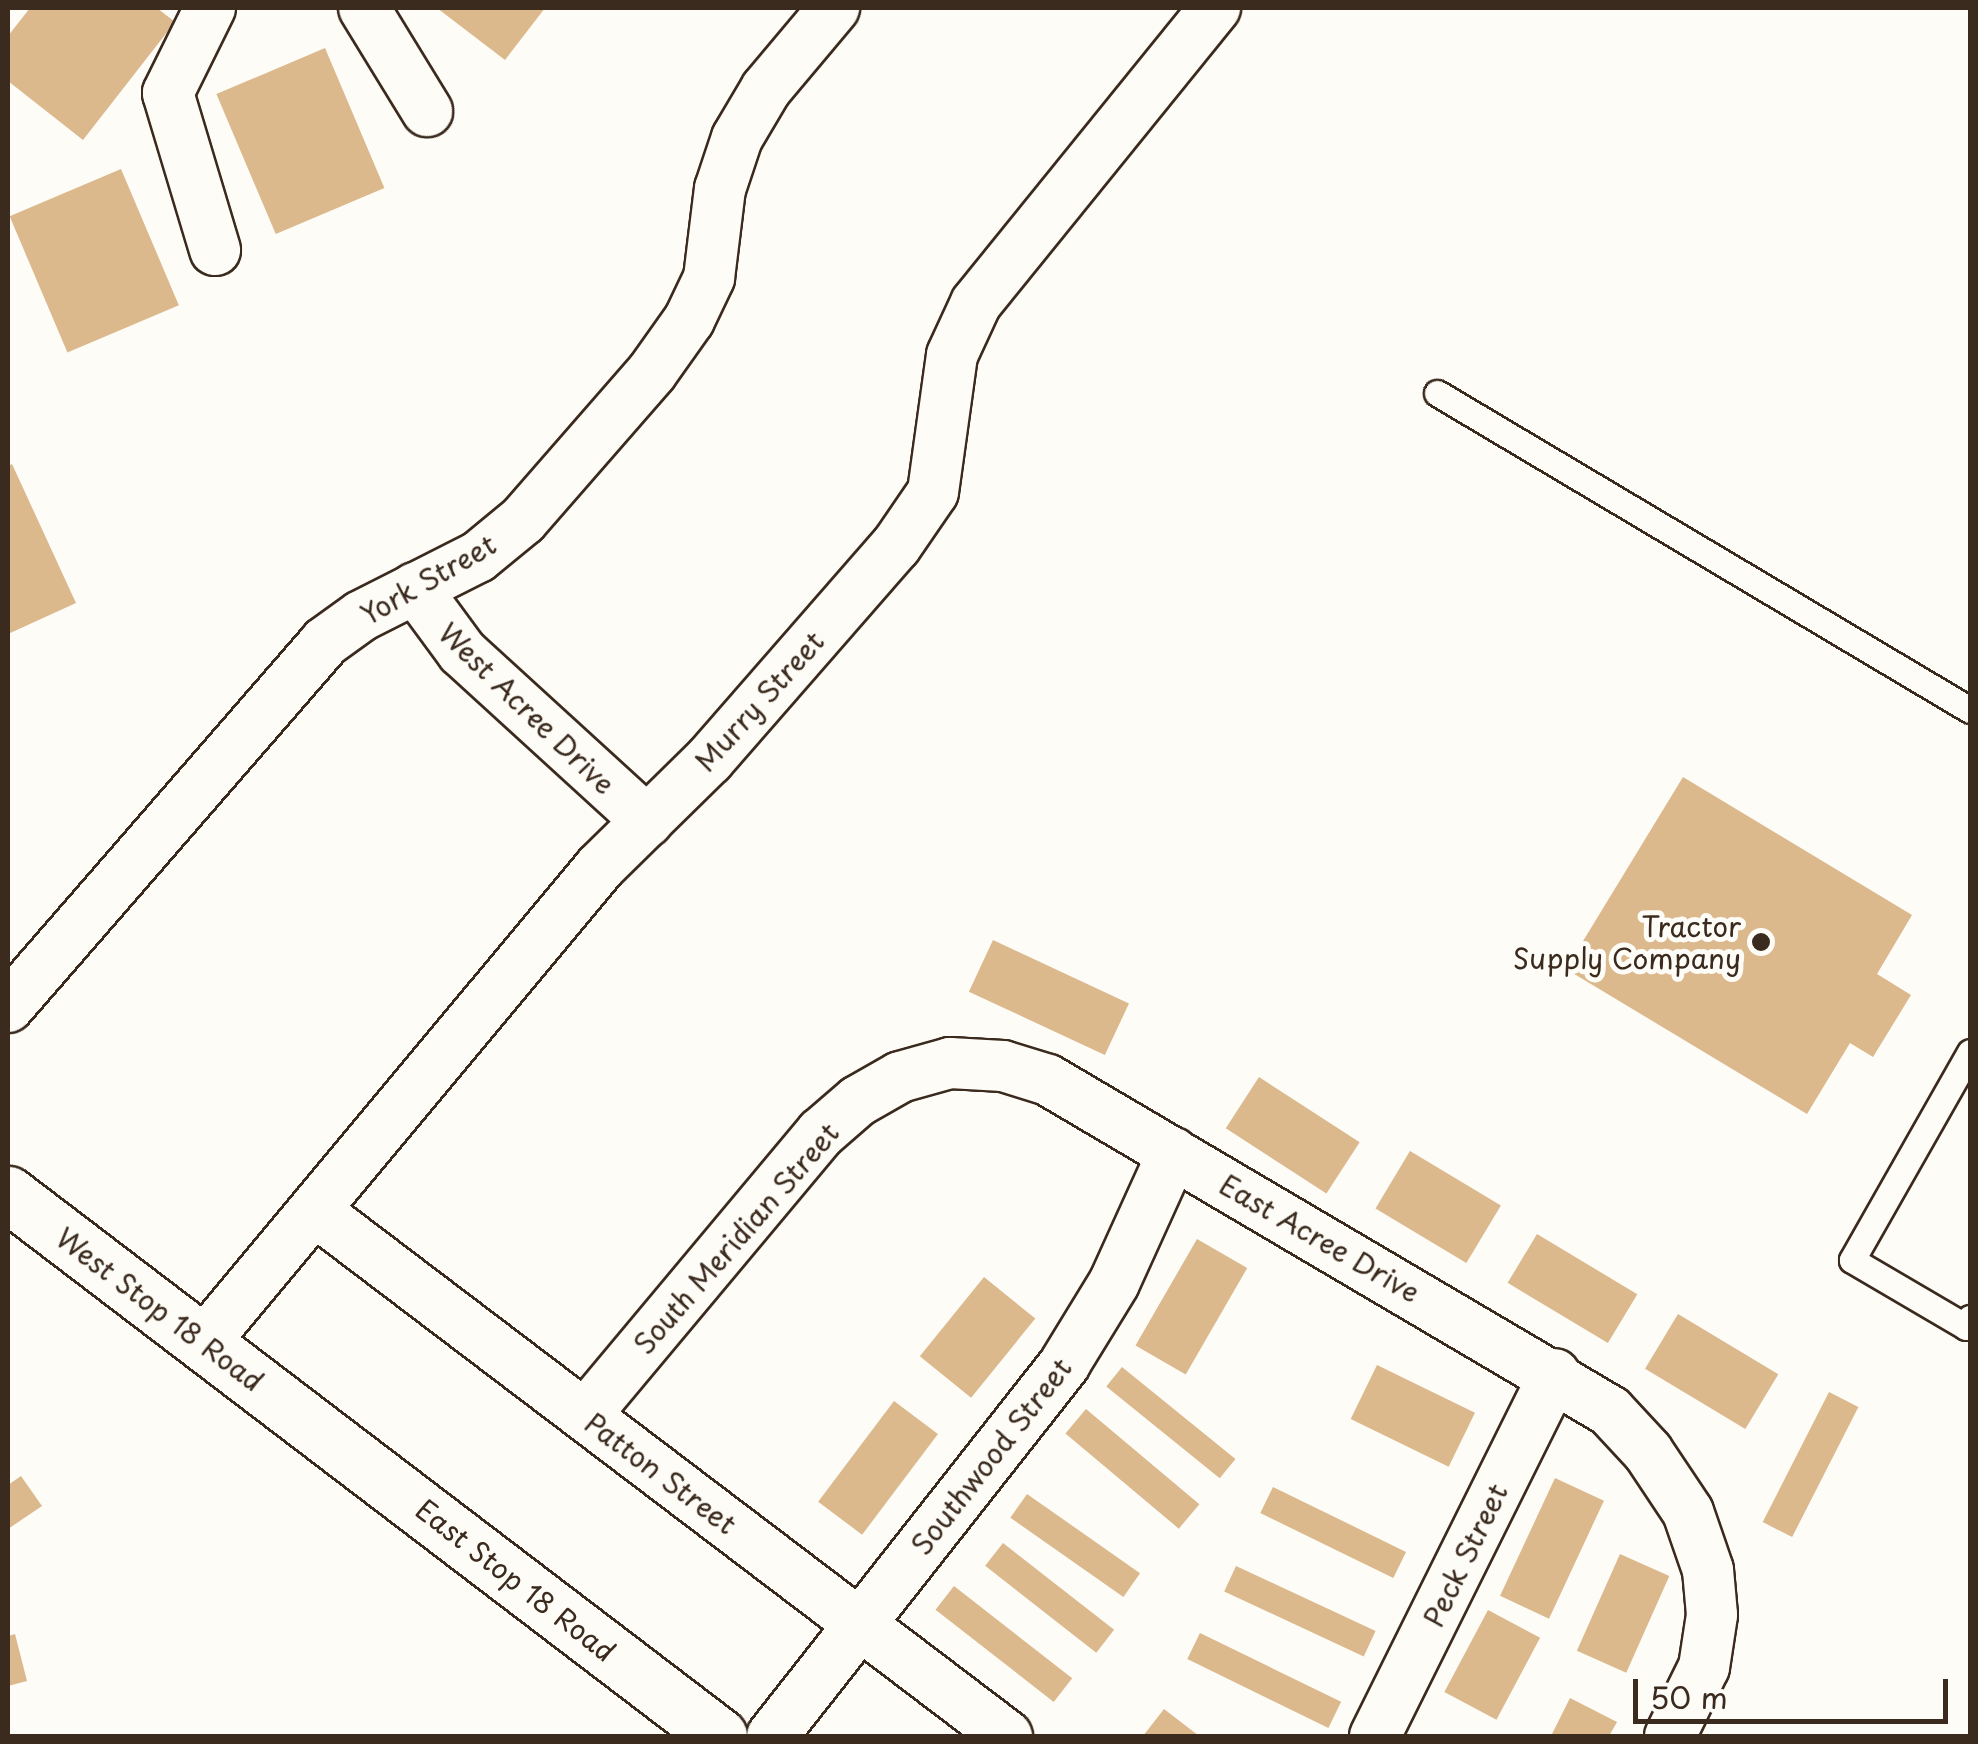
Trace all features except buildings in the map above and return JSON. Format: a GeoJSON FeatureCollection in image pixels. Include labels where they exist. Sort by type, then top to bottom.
{"type":"FeatureCollection","features":[{"type":"Feature","properties":{"kind":"street"},"geometry":{"type":"LineString","coordinates":[[210,8],[168,93],[215,250]]}},
{"type":"Feature","properties":{"kind":"street"},"geometry":{"type":"LineString","coordinates":[[364,8],[427,111]]}},
{"type":"Feature","properties":{"kind":"street","name":"York Street"},"geometry":{"type":"LineString","coordinates":[[8,1007],[325,642],[415,588],[478,557],[523,520],[689,320],[709,278],[720,189],[738,138],[766,89],[834,8]]}},
{"type":"Feature","properties":{"kind":"street","name":"Murry Street"},"geometry":{"type":"LineString","coordinates":[[204,1342],[600,867],[647,821],[896,546],[933,492],[952,356],[976,303],[1216,8]]}},
{"type":"Feature","properties":{"kind":"street","name":"West Acree Drive"},"geometry":{"type":"LineString","coordinates":[[415,588],[462,652],[647,821]]}},
{"type":"Feature","properties":{"kind":"street","name":"East Acree Drive"},"geometry":{"type":"LineString","coordinates":[[900,1078],[950,1063],[1004,1066],[1048,1080],[1555,1374],[1610,1411],[1648,1452],[1688,1512],[1708,1570],[1712,1615],[1704,1667],[1670,1736]]}},
{"type":"Feature","properties":{"kind":"street","name":"South Meridian Street"},"geometry":{"type":"LineString","coordinates":[[585,1415],[820,1133],[900,1078]]}},
{"type":"Feature","properties":{"kind":"street","name":"Southwood Street"},"geometry":{"type":"LineString","coordinates":[[772,1736],[1088,1330],[1174,1153]]}},
{"type":"Feature","properties":{"kind":"street","name":"West Stop 18 Road"},"geometry":{"type":"LineString","coordinates":[[8,1194],[313,1424]]}},
{"type":"Feature","properties":{"kind":"street","name":"Patton Street"},"geometry":{"type":"LineString","coordinates":[[314,1210],[1008,1736]]}},
{"type":"Feature","properties":{"kind":"street","name":"Peck Street"},"geometry":{"type":"LineString","coordinates":[[1375,1736],[1555,1374]]}},
{"type":"Feature","properties":{"kind":"street","name":"East Stop 18 Road"},"geometry":{"type":"LineString","coordinates":[[313,1424],[719,1736]]}},
{"type":"Feature","properties":{"kind":"lane"},"geometry":{"type":"LineString","coordinates":[[1437,393],[1970,710]]}},
{"type":"Feature","properties":{"kind":"lane"},"geometry":{"type":"LineString","coordinates":[[1970,1052],[1852,1260],[1966,1327],[1970,1318]]}},
{"type":"Feature","properties":{"kind":"place","name":"Tractor Supply Company"},"geometry":{"type":"Point","coordinates":[1761,942]}}]}
